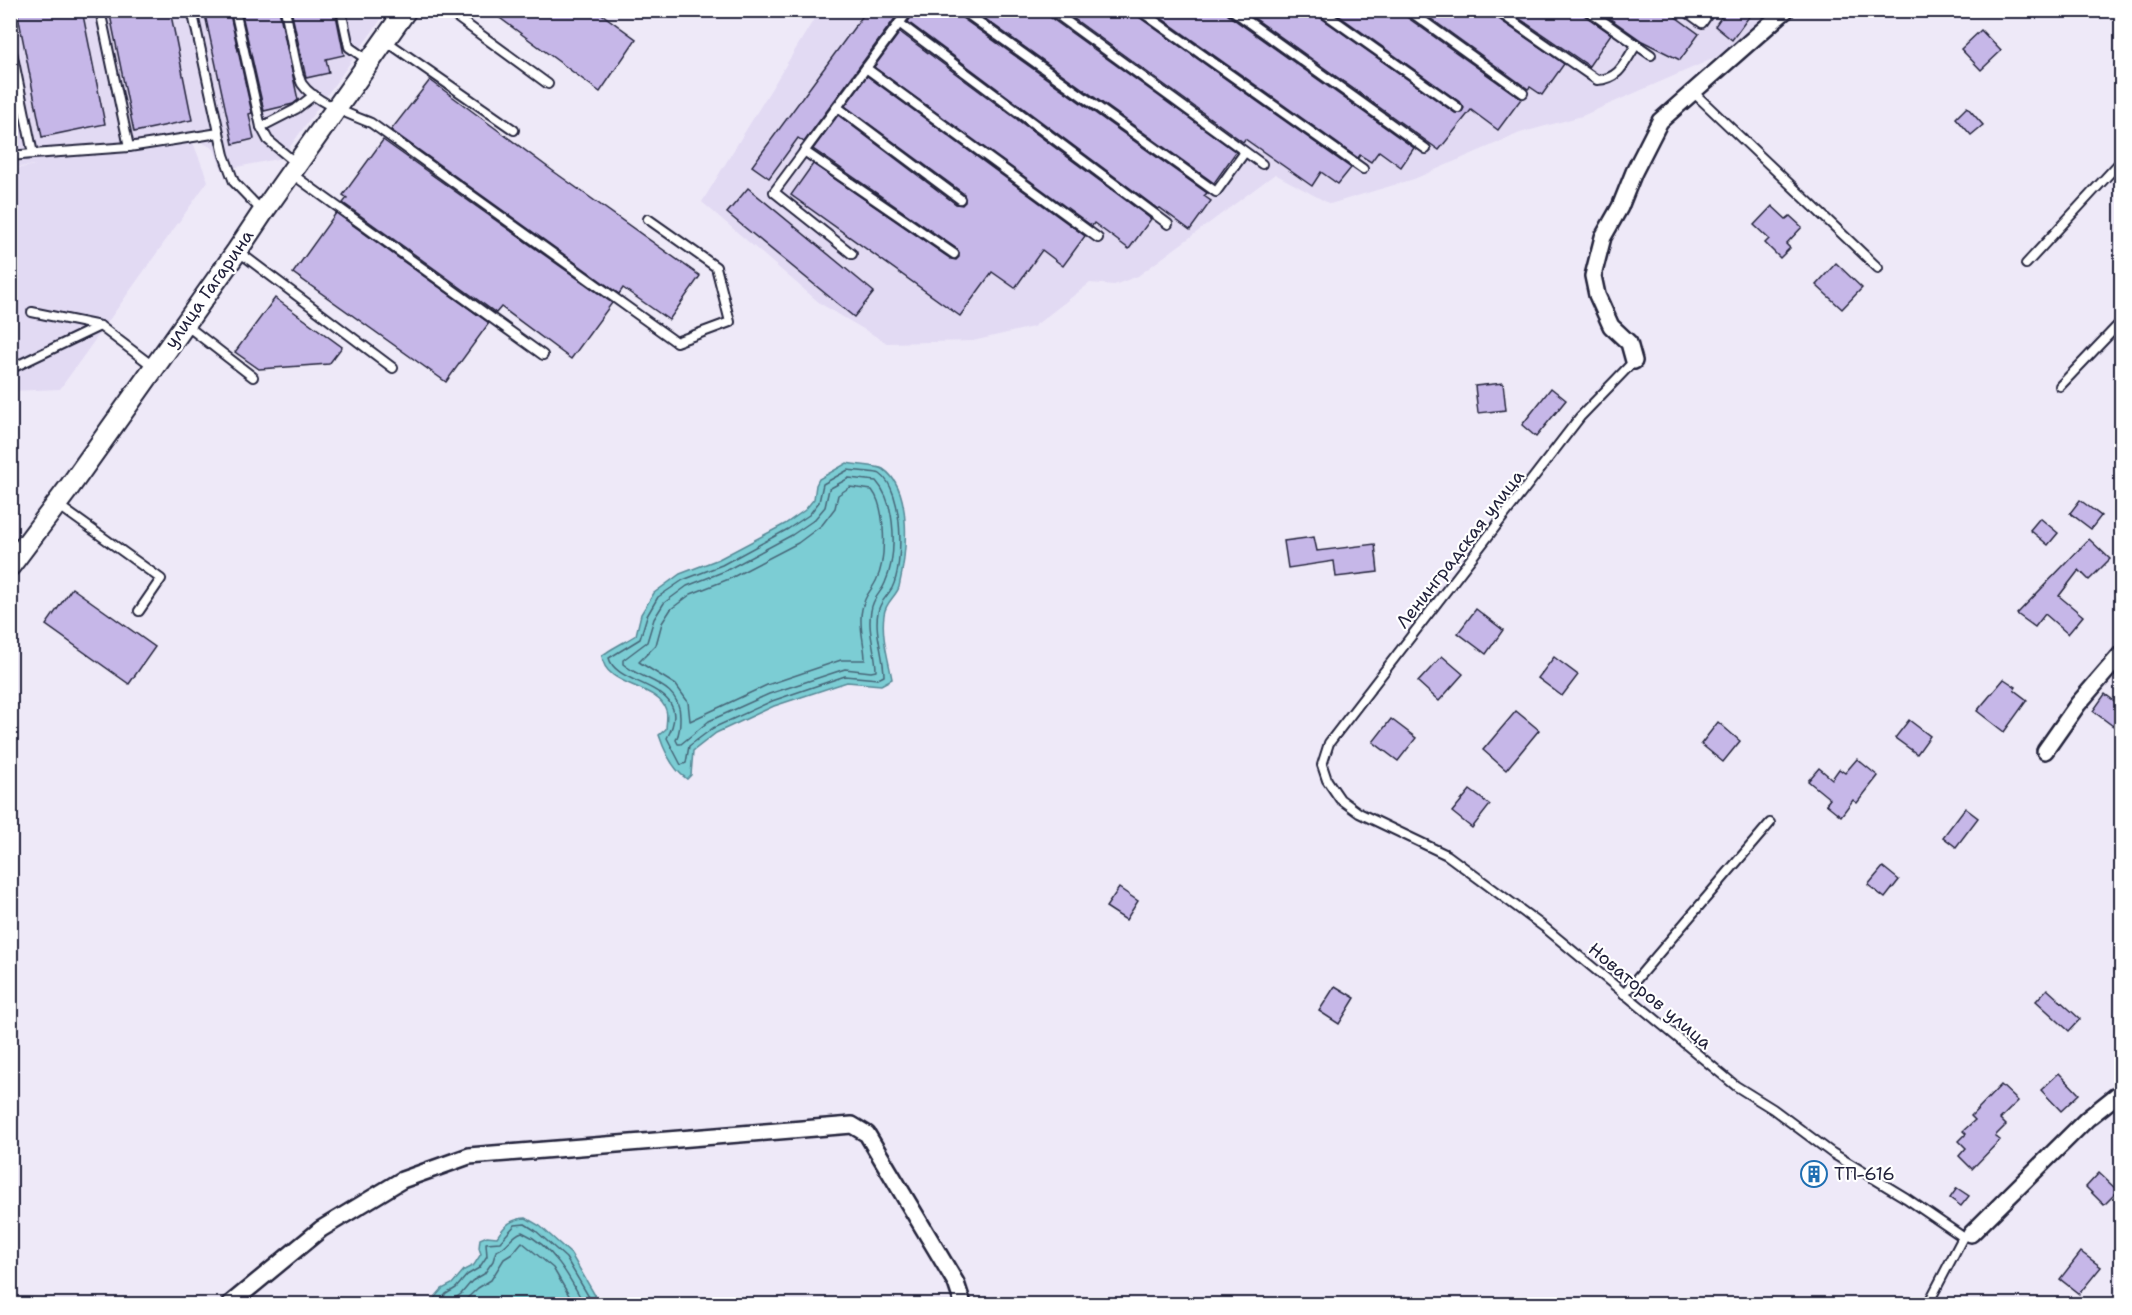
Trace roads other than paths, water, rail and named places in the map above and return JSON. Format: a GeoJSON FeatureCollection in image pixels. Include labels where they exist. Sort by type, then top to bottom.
{"type":"FeatureCollection","features":[{"type":"Feature","properties":{"kind":"street","name":"улица Гагарина"},"geometry":{"type":"LineString","coordinates":[[10,566],[57,504],[406,10]]}},
{"type":"Feature","properties":{"kind":"street"},"geometry":{"type":"LineString","coordinates":[[1634,361],[1629,343],[1611,326],[1593,276],[1603,237],[1620,207],[1634,172],[1660,121],[1786,10]]}},
{"type":"Feature","properties":{"kind":"street"},"geometry":{"type":"LineString","coordinates":[[2045,751],[2078,704],[2121,653]]}},
{"type":"Feature","properties":{"kind":"street"},"geometry":{"type":"LineString","coordinates":[[1967,1235],[2087,1119],[2121,1091]]}},
{"type":"Feature","properties":{"kind":"street"},"geometry":{"type":"LineString","coordinates":[[230,1305],[321,1229],[402,1180],[469,1156],[852,1125],[867,1134],[956,1283],[963,1305]]}},
{"type":"Feature","properties":{"kind":"lane"},"geometry":{"type":"LineString","coordinates":[[100,10],[129,147]]}},
{"type":"Feature","properties":{"kind":"lane"},"geometry":{"type":"LineString","coordinates":[[192,10],[224,155],[234,182],[263,212]]}},
{"type":"Feature","properties":{"kind":"lane"},"geometry":{"type":"LineString","coordinates":[[235,10],[261,127],[268,140],[294,169],[543,355]]}},
{"type":"Feature","properties":{"kind":"lane"},"geometry":{"type":"LineString","coordinates":[[285,10],[302,83],[314,95],[336,108],[371,123],[676,342],[730,322],[716,267],[648,219]]}},
{"type":"Feature","properties":{"kind":"lane"},"geometry":{"type":"LineString","coordinates":[[341,10],[349,47],[369,62]]}},
{"type":"Feature","properties":{"kind":"lane"},"geometry":{"type":"LineString","coordinates":[[447,10],[548,84]]}},
{"type":"Feature","properties":{"kind":"lane"},"geometry":{"type":"LineString","coordinates":[[852,254],[774,192],[909,10]]}},
{"type":"Feature","properties":{"kind":"lane"},"geometry":{"type":"LineString","coordinates":[[962,10],[1216,192],[1245,152]]}},
{"type":"Feature","properties":{"kind":"lane"},"geometry":{"type":"LineString","coordinates":[[1051,10],[1262,164]]}},
{"type":"Feature","properties":{"kind":"lane"},"geometry":{"type":"LineString","coordinates":[[1139,10],[1363,169]]}},
{"type":"Feature","properties":{"kind":"lane"},"geometry":{"type":"LineString","coordinates":[[1232,10],[1426,149]]}},
{"type":"Feature","properties":{"kind":"lane"},"geometry":{"type":"LineString","coordinates":[[1320,10],[1458,108]]}},
{"type":"Feature","properties":{"kind":"lane"},"geometry":{"type":"LineString","coordinates":[[1408,10],[1523,93]]}},
{"type":"Feature","properties":{"kind":"lane"},"geometry":{"type":"LineString","coordinates":[[1496,10],[1597,80],[1609,79],[1616,75],[1636,45]]}},
{"type":"Feature","properties":{"kind":"lane"},"geometry":{"type":"LineString","coordinates":[[1587,10],[1651,55]]}},
{"type":"Feature","properties":{"kind":"lane"},"geometry":{"type":"LineString","coordinates":[[1684,10],[1702,23],[1711,10]]}},
{"type":"Feature","properties":{"kind":"lane"},"geometry":{"type":"LineString","coordinates":[[899,23],[1168,224]]}},
{"type":"Feature","properties":{"kind":"lane"},"geometry":{"type":"LineString","coordinates":[[385,40],[514,130]]}},
{"type":"Feature","properties":{"kind":"lane"},"geometry":{"type":"LineString","coordinates":[[10,42],[33,154]]}},
{"type":"Feature","properties":{"kind":"lane"},"geometry":{"type":"LineString","coordinates":[[866,68],[1098,238]]}},
{"type":"Feature","properties":{"kind":"lane"},"geometry":{"type":"LineString","coordinates":[[1693,92],[1878,268]]}},
{"type":"Feature","properties":{"kind":"lane"},"geometry":{"type":"LineString","coordinates":[[261,127],[296,109],[314,95]]}},
{"type":"Feature","properties":{"kind":"lane"},"geometry":{"type":"LineString","coordinates":[[837,107],[960,199]]}},
{"type":"Feature","properties":{"kind":"lane"},"geometry":{"type":"LineString","coordinates":[[10,156],[129,147],[219,133]]}},
{"type":"Feature","properties":{"kind":"lane"},"geometry":{"type":"LineString","coordinates":[[804,151],[954,254]]}},
{"type":"Feature","properties":{"kind":"lane"},"geometry":{"type":"LineString","coordinates":[[2026,264],[2121,160]]}},
{"type":"Feature","properties":{"kind":"lane"},"geometry":{"type":"LineString","coordinates":[[237,251],[393,368]]}},
{"type":"Feature","properties":{"kind":"lane"},"geometry":{"type":"LineString","coordinates":[[32,312],[100,326],[154,367]]}},
{"type":"Feature","properties":{"kind":"lane"},"geometry":{"type":"LineString","coordinates":[[2060,386],[2121,321]]}},
{"type":"Feature","properties":{"kind":"lane"},"geometry":{"type":"LineString","coordinates":[[185,324],[253,377]]}},
{"type":"Feature","properties":{"kind":"lane"},"geometry":{"type":"LineString","coordinates":[[10,369],[100,326]]}},
{"type":"Feature","properties":{"kind":"lane","name":"Ленинградская улица"},"geometry":{"type":"LineString","coordinates":[[1322,765],[1329,743],[1580,417],[1634,361]]}},
{"type":"Feature","properties":{"kind":"lane"},"geometry":{"type":"LineString","coordinates":[[57,504],[162,579],[139,611]]}},
{"type":"Feature","properties":{"kind":"lane","name":"Новаторов улица"},"geometry":{"type":"LineString","coordinates":[[1322,765],[1327,780],[1340,799],[1359,813],[1447,855],[1544,927],[1736,1086],[1773,1109],[1832,1153],[1967,1235]]}},
{"type":"Feature","properties":{"kind":"lane"},"geometry":{"type":"LineString","coordinates":[[1623,994],[1770,823]]}},
{"type":"Feature","properties":{"kind":"lane"},"geometry":{"type":"LineString","coordinates":[[1928,1305],[1967,1235]]}},
{"type":"Feature","properties":{"kind":"water"},"geometry":{"type":"Polygon","coordinates":[[[847,463],[883,469],[893,479],[904,507],[905,542],[902,574],[898,591],[885,610],[883,623],[885,647],[892,679],[881,685],[847,682],[774,706],[716,733],[693,751],[691,775],[687,779],[673,765],[659,735],[666,729],[667,720],[666,710],[661,701],[612,674],[605,666],[602,656],[636,635],[641,614],[654,593],[680,574],[719,559],[785,524],[805,510],[814,499],[819,479],[847,463]]]}},
{"type":"Feature","properties":{"kind":"water"},"geometry":{"type":"Polygon","coordinates":[[[526,1218],[540,1226],[571,1254],[600,1304],[429,1304],[442,1289],[452,1284],[464,1270],[474,1265],[481,1254],[480,1239],[487,1236],[497,1237],[509,1223],[526,1218]]]}},
{"type":"Feature","properties":{"kind":"place","name":"ТП-616"},"geometry":{"type":"Point","coordinates":[1814,1174]}}]}
